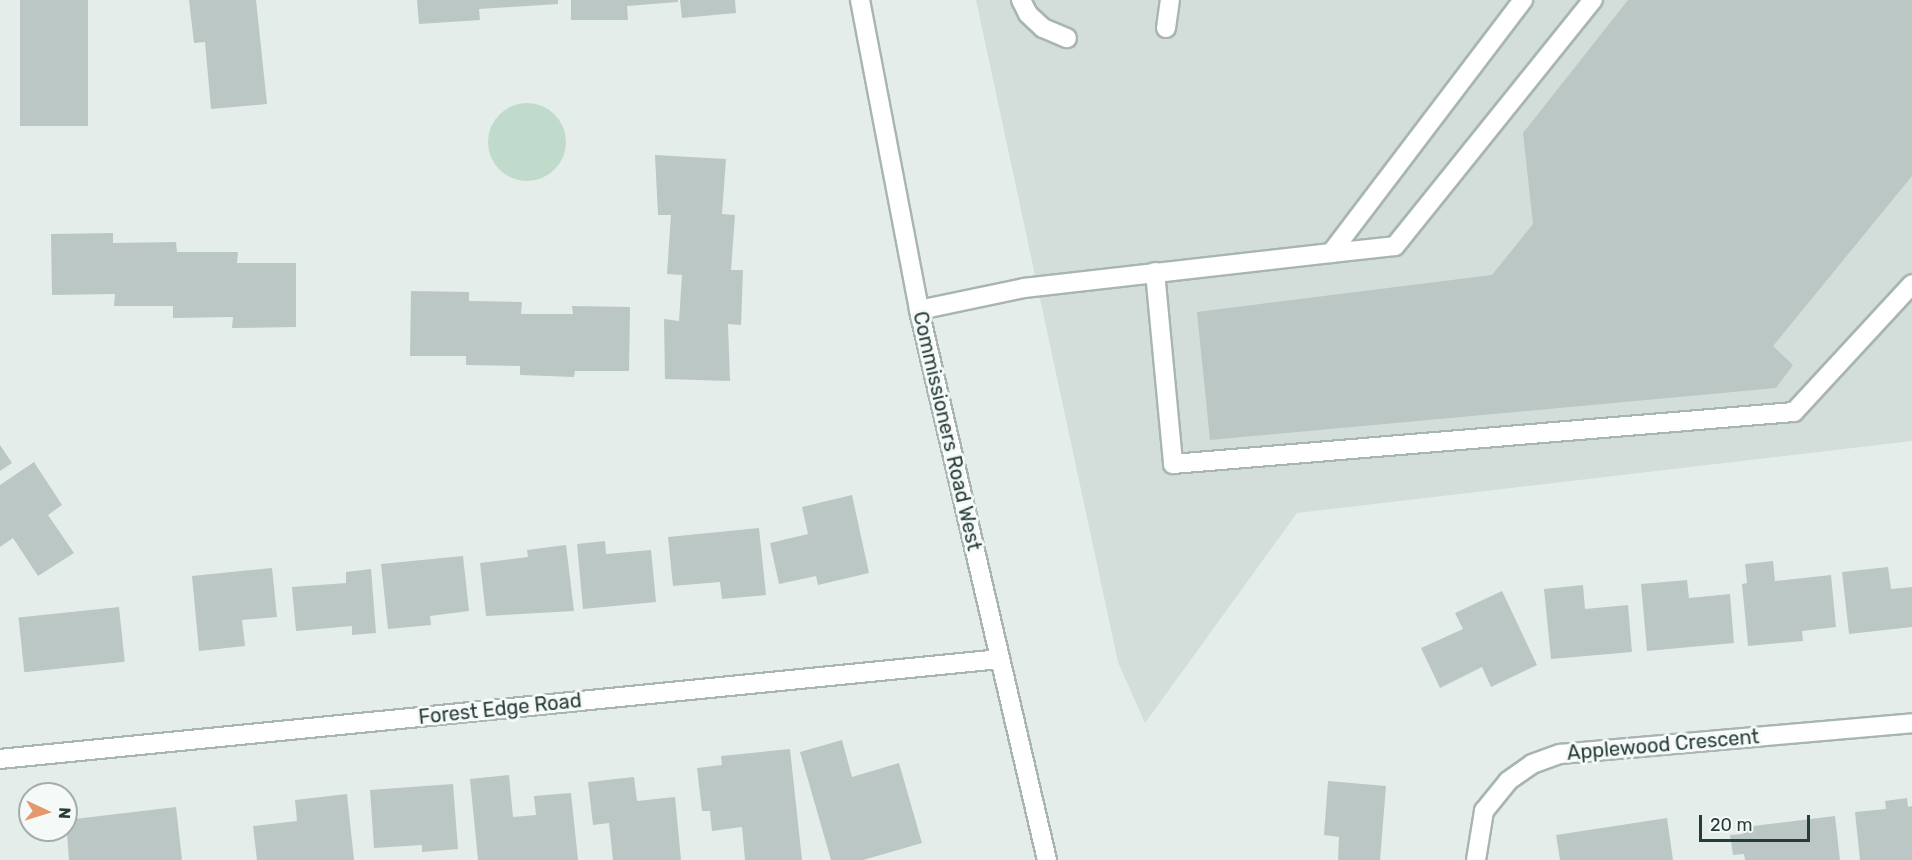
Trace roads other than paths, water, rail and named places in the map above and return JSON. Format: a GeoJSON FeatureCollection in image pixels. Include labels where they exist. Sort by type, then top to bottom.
{"type":"FeatureCollection","features":[{"type":"Feature","properties":{"kind":"street","name":"Commissioners Road West"},"geometry":{"type":"LineString","coordinates":[[860,0],[919,310],[1047,860]]}},
{"type":"Feature","properties":{"kind":"street"},"geometry":{"type":"LineString","coordinates":[[1021,0],[1043,28],[1067,38]]}},
{"type":"Feature","properties":{"kind":"street"},"geometry":{"type":"LineString","coordinates":[[1166,28],[1170,0]]}},
{"type":"Feature","properties":{"kind":"street"},"geometry":{"type":"LineString","coordinates":[[1331,253],[1523,0]]}},
{"type":"Feature","properties":{"kind":"street"},"geometry":{"type":"LineString","coordinates":[[919,310],[1024,288],[1395,246],[1593,0]]}},
{"type":"Feature","properties":{"kind":"street"},"geometry":{"type":"LineString","coordinates":[[1155,272],[1173,464],[1794,412],[1912,284]]}},
{"type":"Feature","properties":{"kind":"street","name":"Forest Edge Road"},"geometry":{"type":"LineString","coordinates":[[0,759],[1000,659]]}},
{"type":"Feature","properties":{"kind":"street","name":"Applewood Crescent"},"geometry":{"type":"LineString","coordinates":[[1476,860],[1484,811],[1508,781],[1532,764],[1560,754],[1912,723]]}}]}
